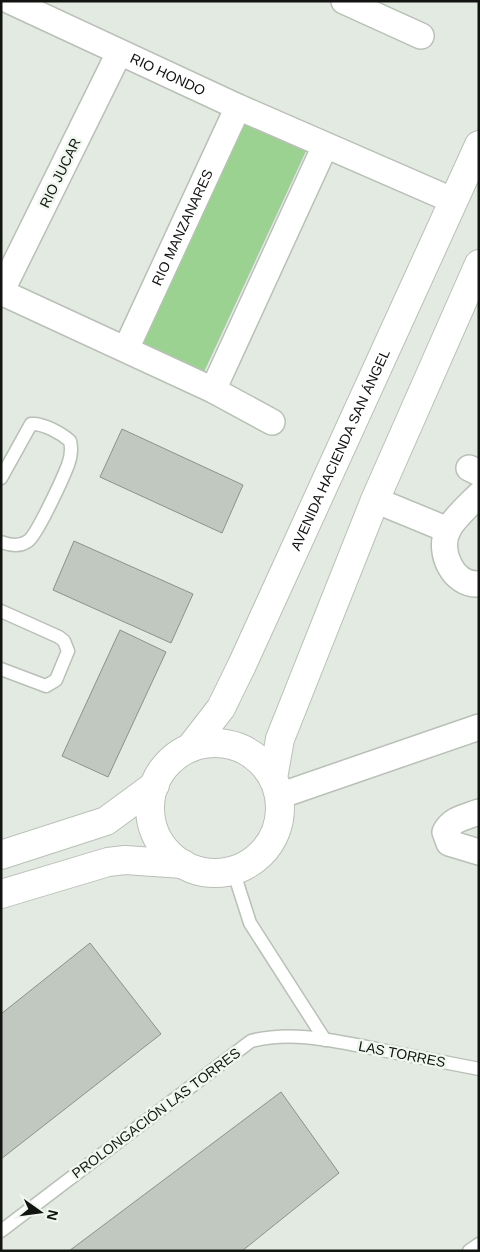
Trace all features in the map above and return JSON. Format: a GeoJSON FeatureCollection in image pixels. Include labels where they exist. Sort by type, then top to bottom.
{"type":"FeatureCollection","features":[{"type":"Feature","properties":{"kind":"street"},"geometry":{"type":"LineString","coordinates":[[1,6],[4,1]]}},
{"type":"Feature","properties":{"kind":"street","name":"RIO HONDO"},"geometry":{"type":"LineString","coordinates":[[10,1],[238,107],[454,201]]}},
{"type":"Feature","properties":{"kind":"street"},"geometry":{"type":"LineString","coordinates":[[344,1],[388,10],[421,36]]}},
{"type":"Feature","properties":{"kind":"street","name":"RIO JUCAR"},"geometry":{"type":"LineString","coordinates":[[1,292],[119,53]]}},
{"type":"Feature","properties":{"kind":"street","name":"RIO MANZANARES"},"geometry":{"type":"LineString","coordinates":[[126,349],[238,107]]}},
{"type":"Feature","properties":{"kind":"street","name":"AVENIDA HACIENDA SAN ÁNGEL"},"geometry":{"type":"LineString","coordinates":[[190,748],[221,708],[242,665],[479,145]]}},
{"type":"Feature","properties":{"kind":"street"},"geometry":{"type":"LineString","coordinates":[[213,390],[325,146]]}},
{"type":"Feature","properties":{"kind":"street"},"geometry":{"type":"LineString","coordinates":[[1,894],[108,862],[132,860],[183,864],[208,872],[233,870],[248,864],[270,842],[280,812],[276,787],[280,739],[375,500],[479,264]]}},
{"type":"Feature","properties":{"kind":"street"},"geometry":{"type":"LineString","coordinates":[[1,292],[213,390],[272,422]]}},
{"type":"Feature","properties":{"kind":"street"},"geometry":{"type":"LineString","coordinates":[[479,495],[448,530],[445,547],[448,565],[462,580],[479,584]]}},
{"type":"Feature","properties":{"kind":"street"},"geometry":{"type":"LineString","coordinates":[[375,500],[448,530]]}},
{"type":"Feature","properties":{"kind":"street"},"geometry":{"type":"LineString","coordinates":[[276,787],[479,727]]}},
{"type":"Feature","properties":{"kind":"street"},"geometry":{"type":"LineString","coordinates":[[1,855],[106,821],[155,785],[169,763],[190,748],[215,743],[235,746],[262,762],[276,787]]}},
{"type":"Feature","properties":{"kind":"street"},"geometry":{"type":"LineString","coordinates":[[155,785],[151,811],[157,836],[164,847],[183,864]]}},
{"type":"Feature","properties":{"kind":"street"},"geometry":{"type":"LineString","coordinates":[[479,812],[454,821],[448,825],[445,832],[449,843],[479,852]]}},
{"type":"Feature","properties":{"kind":"lane"},"geometry":{"type":"LineString","coordinates":[[1,478],[31,424],[55,431],[70,441],[72,447],[68,464],[35,534],[24,544],[17,545],[1,542]]}},
{"type":"Feature","properties":{"kind":"lane"},"geometry":{"type":"LineString","coordinates":[[1,611],[58,636],[64,640],[68,651],[52,684],[38,684],[1,669]]}},
{"type":"Feature","properties":{"kind":"lane"},"geometry":{"type":"LineString","coordinates":[[233,870],[250,923],[325,1040]]}},
{"type":"Feature","properties":{"kind":"lane","name":"PROLONGACIÓN LAS TORRES"},"geometry":{"type":"LineString","coordinates":[[1,1231],[251,1041],[268,1036],[325,1040]]}},
{"type":"Feature","properties":{"kind":"lane","name":"LAS TORRES"},"geometry":{"type":"LineString","coordinates":[[325,1040],[479,1069]]}},
{"type":"Feature","properties":{"kind":"lane"},"geometry":{"type":"LineString","coordinates":[[469,1251],[479,1244]]}},
{"type":"Feature","properties":{"kind":"green space"},"geometry":{"type":"Polygon","coordinates":[[[246,120],[307,149],[204,372],[142,343],[246,120]]]}},
{"type":"Feature","properties":{"kind":"building"},"geometry":{"type":"Polygon","coordinates":[[[122,429],[243,485],[222,533],[100,477],[122,429]]]}},
{"type":"Feature","properties":{"kind":"building"},"geometry":{"type":"Polygon","coordinates":[[[74,541],[193,594],[171,643],[53,590],[74,541]]]}},
{"type":"Feature","properties":{"kind":"building"},"geometry":{"type":"Polygon","coordinates":[[[120,630],[166,652],[108,777],[62,756],[120,630]]]}},
{"type":"Feature","properties":{"kind":"building"},"geometry":{"type":"Polygon","coordinates":[[[90,943],[161,1034],[1,1159],[1,1014],[90,943]]]}},
{"type":"Feature","properties":{"kind":"building"},"geometry":{"type":"Polygon","coordinates":[[[281,1092],[339,1173],[242,1251],[69,1251],[281,1092]]]}}]}
